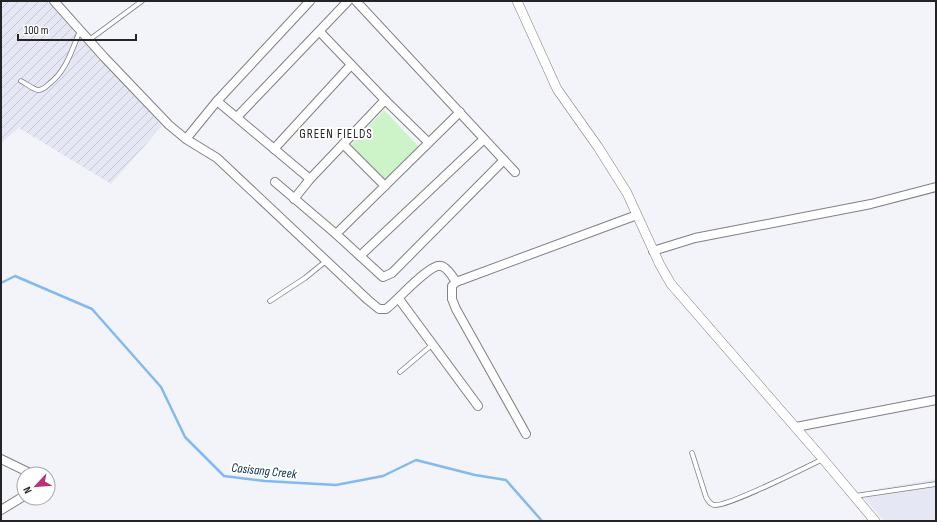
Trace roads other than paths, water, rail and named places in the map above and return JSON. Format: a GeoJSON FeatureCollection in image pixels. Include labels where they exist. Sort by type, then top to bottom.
{"type":"FeatureCollection","features":[{"type":"Feature","properties":{"kind":"street"},"geometry":{"type":"LineString","coordinates":[[54,1],[80,31],[153,108],[186,139],[216,158],[379,309],[386,309],[399,299],[427,271],[436,266],[444,267],[456,282]]}},
{"type":"Feature","properties":{"kind":"street"},"geometry":{"type":"LineString","coordinates":[[186,139],[217,101],[310,1]]}},
{"type":"Feature","properties":{"kind":"street"},"geometry":{"type":"LineString","coordinates":[[237,117],[320,32],[348,1]]}},
{"type":"Feature","properties":{"kind":"street"},"geometry":{"type":"LineString","coordinates":[[356,1],[515,172]]}},
{"type":"Feature","properties":{"kind":"street"},"geometry":{"type":"LineString","coordinates":[[517,1],[557,89],[598,147],[627,193],[665,275],[679,294],[824,459],[875,521]]}},
{"type":"Feature","properties":{"kind":"street"},"geometry":{"type":"LineString","coordinates":[[320,32],[385,100],[428,142]]}},
{"type":"Feature","properties":{"kind":"street"},"geometry":{"type":"LineString","coordinates":[[274,150],[351,65]]}},
{"type":"Feature","properties":{"kind":"street"},"geometry":{"type":"LineString","coordinates":[[294,199],[310,179],[385,100]]}},
{"type":"Feature","properties":{"kind":"street"},"geometry":{"type":"LineString","coordinates":[[217,101],[310,179]]}},
{"type":"Feature","properties":{"kind":"street"},"geometry":{"type":"LineString","coordinates":[[336,234],[460,112]]}},
{"type":"Feature","properties":{"kind":"street"},"geometry":{"type":"LineString","coordinates":[[360,256],[484,139]]}},
{"type":"Feature","properties":{"kind":"street"},"geometry":{"type":"LineString","coordinates":[[343,144],[385,186]]}},
{"type":"Feature","properties":{"kind":"street"},"geometry":{"type":"LineString","coordinates":[[275,182],[336,234],[383,277],[388,276],[504,160]]}},
{"type":"Feature","properties":{"kind":"street"},"geometry":{"type":"LineString","coordinates":[[653,251],[695,238],[871,204],[936,187]]}},
{"type":"Feature","properties":{"kind":"street"},"geometry":{"type":"LineString","coordinates":[[526,434],[456,309],[451,291],[456,282],[637,215]]}},
{"type":"Feature","properties":{"kind":"street"},"geometry":{"type":"LineString","coordinates":[[399,299],[434,344],[478,406]]}},
{"type":"Feature","properties":{"kind":"street"},"geometry":{"type":"LineString","coordinates":[[796,427],[936,400]]}},
{"type":"Feature","properties":{"kind":"street"},"geometry":{"type":"LineString","coordinates":[[1,460],[16,467]]}},
{"type":"Feature","properties":{"kind":"street"},"geometry":{"type":"LineString","coordinates":[[1,510],[16,501]]}},
{"type":"Feature","properties":{"kind":"lane"},"geometry":{"type":"LineString","coordinates":[[89,40],[142,1]]}},
{"type":"Feature","properties":{"kind":"lane"},"geometry":{"type":"LineString","coordinates":[[21,81],[40,90],[54,80],[70,59],[80,31]]}},
{"type":"Feature","properties":{"kind":"lane"},"geometry":{"type":"LineString","coordinates":[[270,301],[305,278],[326,261]]}},
{"type":"Feature","properties":{"kind":"lane"},"geometry":{"type":"LineString","coordinates":[[400,372],[434,344]]}},
{"type":"Feature","properties":{"kind":"lane"},"geometry":{"type":"LineString","coordinates":[[692,453],[708,502],[713,505],[718,505],[744,495],[824,459]]}},
{"type":"Feature","properties":{"kind":"lane"},"geometry":{"type":"LineString","coordinates":[[855,496],[936,484]]}},
{"type":"Feature","properties":{"kind":"waterway","name":"Casisang Creek"},"geometry":{"type":"LineString","coordinates":[[1,283],[15,276],[92,309],[161,387],[185,437],[224,476],[265,481],[336,485],[383,476],[416,460],[475,475],[506,480],[542,521]]}},
{"type":"Feature","properties":{"kind":"district","name":"GREEN FIELDS"},"geometry":{"type":"Point","coordinates":[336,133]}}]}
